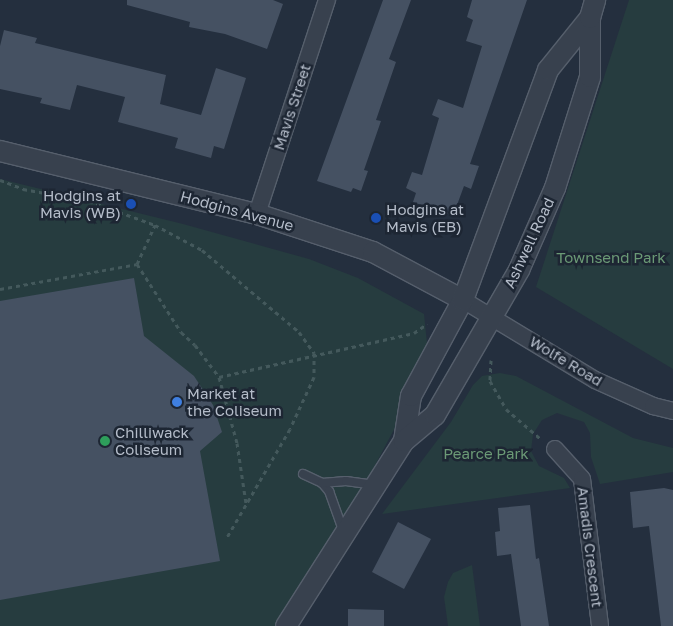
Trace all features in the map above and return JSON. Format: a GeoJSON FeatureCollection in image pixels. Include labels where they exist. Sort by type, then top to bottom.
{"type":"FeatureCollection","features":[{"type":"Feature","properties":{"kind":"street","name":"Mavis Street"},"geometry":{"type":"LineString","coordinates":[[257,214],[327,0]]}},
{"type":"Feature","properties":{"kind":"street","name":"Ashwell Road"},"geometry":{"type":"LineString","coordinates":[[404,441],[411,396],[463,300],[548,70],[592,9]]}},
{"type":"Feature","properties":{"kind":"street","name":"Ashwell Road"},"geometry":{"type":"LineString","coordinates":[[286,626],[404,441],[435,415],[519,270],[554,188],[590,77],[592,9]]}},
{"type":"Feature","properties":{"kind":"street","name":"Hodgins Avenue"},"geometry":{"type":"LineString","coordinates":[[0,151],[257,214],[373,252],[463,300]]}},
{"type":"Feature","properties":{"kind":"street","name":"Wolfe Road"},"geometry":{"type":"LineString","coordinates":[[463,300],[595,380],[652,406],[673,411]]}},
{"type":"Feature","properties":{"kind":"street","name":"Amadis Crescent"},"geometry":{"type":"LineString","coordinates":[[555,449],[582,479],[600,626]]}},
{"type":"Feature","properties":{"kind":"lane"},"geometry":{"type":"LineString","coordinates":[[304,474],[322,483],[329,491],[345,534]]}},
{"type":"Feature","properties":{"kind":"lane"},"geometry":{"type":"LineString","coordinates":[[322,483],[346,481],[376,485]]}},
{"type":"Feature","properties":{"kind":"path"},"geometry":{"type":"LineString","coordinates":[[0,180],[23,189],[89,201],[155,225],[202,250],[236,276],[299,332],[314,353],[314,377],[290,429],[226,539]]}},
{"type":"Feature","properties":{"kind":"path"},"geometry":{"type":"LineString","coordinates":[[138,264],[155,225]]}},
{"type":"Feature","properties":{"kind":"path"},"geometry":{"type":"LineString","coordinates":[[0,289],[138,264]]}},
{"type":"Feature","properties":{"kind":"path"},"geometry":{"type":"LineString","coordinates":[[138,264],[181,332],[195,345],[219,377],[237,443],[246,504]]}},
{"type":"Feature","properties":{"kind":"path"},"geometry":{"type":"LineString","coordinates":[[219,377],[314,353],[414,332],[431,322]]}},
{"type":"Feature","properties":{"kind":"path"},"geometry":{"type":"LineString","coordinates":[[491,354],[490,381],[506,409],[555,449]]}},
{"type":"Feature","properties":{"kind":"green space","name":"Townsend Park"},"geometry":{"type":"Polygon","coordinates":[[[629,0],[673,0],[673,369],[536,287],[629,0]]]}},
{"type":"Feature","properties":{"kind":"green space"},"geometry":{"type":"Polygon","coordinates":[[[0,179],[183,224],[309,259],[358,278],[424,314],[428,353],[398,422],[339,533],[280,626],[0,626],[0,179]]]}},
{"type":"Feature","properties":{"kind":"green space","name":"Pearce Park"},"geometry":{"type":"Polygon","coordinates":[[[500,373],[516,376],[633,438],[673,448],[673,472],[600,484],[591,457],[590,433],[584,422],[557,413],[542,420],[533,434],[531,451],[539,466],[564,478],[570,488],[382,514],[451,422],[473,385],[482,376],[500,373]]]}},
{"type":"Feature","properties":{"kind":"green space"},"geometry":{"type":"Polygon","coordinates":[[[472,565],[480,626],[448,626],[444,597],[448,582],[453,573],[472,565]]]}},
{"type":"Feature","properties":{"kind":"building"},"geometry":{"type":"Polygon","coordinates":[[[127,0],[273,0],[283,4],[267,49],[225,34],[189,27],[190,22],[127,5],[127,0]]]}},
{"type":"Feature","properties":{"kind":"building"},"geometry":{"type":"Polygon","coordinates":[[[383,0],[411,0],[389,59],[396,62],[376,120],[381,121],[364,170],[368,171],[361,191],[353,188],[351,192],[317,181],[383,0]]]}},
{"type":"Feature","properties":{"kind":"building"},"geometry":{"type":"Polygon","coordinates":[[[472,0],[527,0],[470,164],[479,166],[471,189],[464,186],[453,216],[413,202],[416,193],[406,188],[412,172],[422,175],[439,118],[432,115],[438,99],[463,108],[482,46],[466,41],[473,20],[467,17],[472,0]]]}},
{"type":"Feature","properties":{"kind":"building"},"geometry":{"type":"Polygon","coordinates":[[[4,30],[37,38],[35,43],[166,75],[160,104],[201,115],[216,68],[246,78],[224,149],[214,146],[211,158],[175,148],[178,138],[118,122],[125,97],[77,85],[70,110],[40,103],[42,98],[0,89],[0,46],[4,30]]]}},
{"type":"Feature","properties":{"kind":"building","name":"Chilliwack Coliseum"},"geometry":{"type":"Polygon","coordinates":[[[134,278],[144,336],[194,376],[213,405],[222,432],[200,451],[220,561],[0,600],[0,301],[134,278]]]}},
{"type":"Feature","properties":{"kind":"building"},"geometry":{"type":"Polygon","coordinates":[[[664,488],[673,490],[673,626],[661,626],[649,526],[633,528],[630,492],[664,488]]]}},
{"type":"Feature","properties":{"kind":"building"},"geometry":{"type":"Polygon","coordinates":[[[530,505],[536,559],[539,558],[549,626],[521,626],[511,554],[497,556],[495,532],[500,531],[498,508],[530,505]]]}},
{"type":"Feature","properties":{"kind":"building"},"geometry":{"type":"Polygon","coordinates":[[[398,522],[431,539],[404,589],[372,572],[398,522]]]}},
{"type":"Feature","properties":{"kind":"building"},"geometry":{"type":"Polygon","coordinates":[[[348,609],[384,610],[384,626],[348,626],[348,609]]]}},
{"type":"Feature","properties":{"kind":"place","name":"Hodgins at Mavis (WB)"},"geometry":{"type":"Point","coordinates":[131,204]}},
{"type":"Feature","properties":{"kind":"place","name":"Hodgins at Mavis (EB)"},"geometry":{"type":"Point","coordinates":[376,218]}},
{"type":"Feature","properties":{"kind":"place","name":"Market at the Coliseum"},"geometry":{"type":"Point","coordinates":[177,402]}},
{"type":"Feature","properties":{"kind":"place","name":"Chilliwack Coliseum"},"geometry":{"type":"Point","coordinates":[105,441]}}]}
